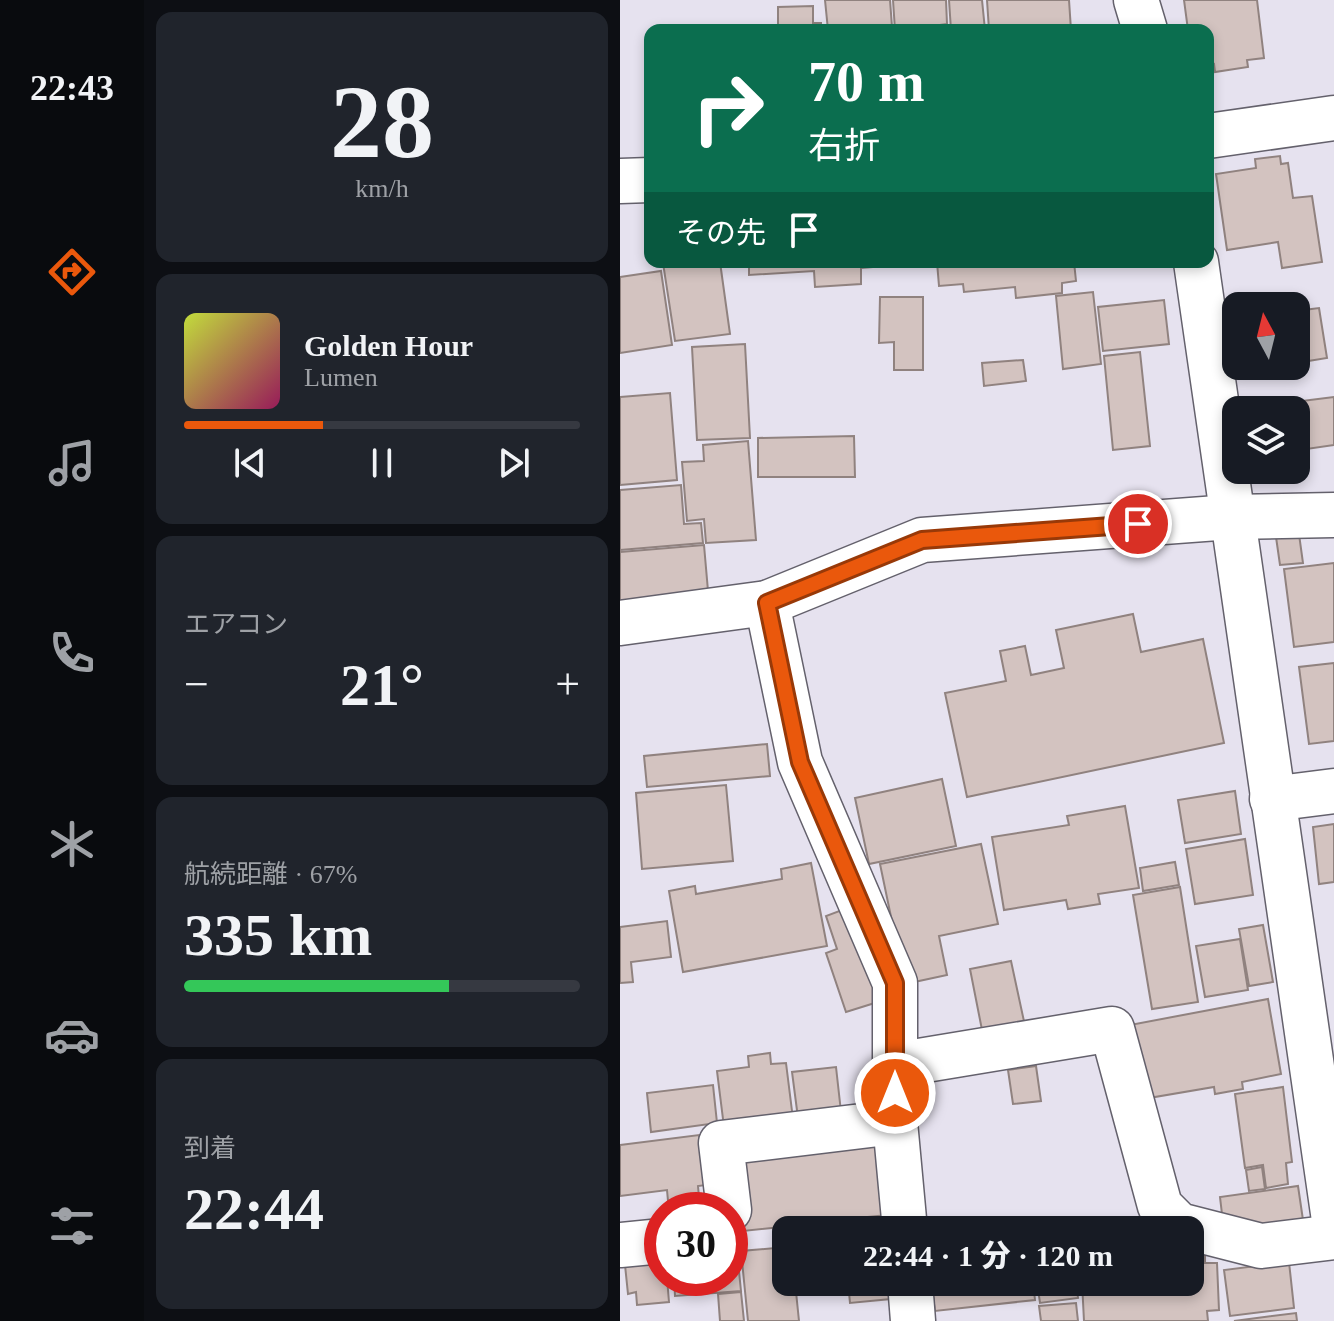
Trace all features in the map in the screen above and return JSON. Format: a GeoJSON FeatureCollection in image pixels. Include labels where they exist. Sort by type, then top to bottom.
{"type":"FeatureCollection","features":[{"type":"Feature","properties":{"kind":"street"},"geometry":{"type":"LineString","coordinates":[[1136,0],[1143,24]]}},
{"type":"Feature","properties":{"kind":"street"},"geometry":{"type":"LineString","coordinates":[[1214,135],[1334,118]]}},
{"type":"Feature","properties":{"kind":"street"},"geometry":{"type":"LineString","coordinates":[[620,181],[644,180]]}},
{"type":"Feature","properties":{"kind":"street"},"geometry":{"type":"LineString","coordinates":[[1197,268],[1334,1220]]}},
{"type":"Feature","properties":{"kind":"street"},"geometry":{"type":"LineString","coordinates":[[620,623],[767,603],[922,540],[1231,517],[1334,515]]}},
{"type":"Feature","properties":{"kind":"street"},"geometry":{"type":"LineString","coordinates":[[767,603],[800,762],[895,983],[895,1122],[904,1216]]}},
{"type":"Feature","properties":{"kind":"street"},"geometry":{"type":"LineString","coordinates":[[1272,799],[1334,791]]}},
{"type":"Feature","properties":{"kind":"street"},"geometry":{"type":"LineString","coordinates":[[895,1065],[1112,1029],[1160,1206],[1179,1225],[1261,1246],[1334,1237]]}},
{"type":"Feature","properties":{"kind":"street"},"geometry":{"type":"LineString","coordinates":[[727,1192],[721,1143],[895,1122]]}},
{"type":"Feature","properties":{"kind":"street"},"geometry":{"type":"LineString","coordinates":[[620,1245],[644,1243]]}},
{"type":"Feature","properties":{"kind":"street"},"geometry":{"type":"LineString","coordinates":[[911,1296],[913,1321]]}},
{"type":"Feature","properties":{"kind":"building"},"geometry":{"type":"Polygon","coordinates":[[[825,0],[890,0],[892,24],[827,24],[825,0]]]}},
{"type":"Feature","properties":{"kind":"building"},"geometry":{"type":"Polygon","coordinates":[[[893,0],[946,0],[947,24],[895,24],[893,0]]]}},
{"type":"Feature","properties":{"kind":"building"},"geometry":{"type":"Polygon","coordinates":[[[949,0],[982,0],[984,24],[951,24],[949,0]]]}},
{"type":"Feature","properties":{"kind":"building"},"geometry":{"type":"Polygon","coordinates":[[[987,0],[1069,0],[1071,24],[989,24],[987,0]]]}},
{"type":"Feature","properties":{"kind":"building"},"geometry":{"type":"Polygon","coordinates":[[[1184,0],[1257,0],[1264,58],[1247,60],[1248,67],[1215,72],[1214,24],[1187,24],[1184,0]]]}},
{"type":"Feature","properties":{"kind":"building"},"geometry":{"type":"Polygon","coordinates":[[[813,6],[813,23],[821,24],[778,24],[778,7],[813,6]]]}},
{"type":"Feature","properties":{"kind":"building"},"geometry":{"type":"Polygon","coordinates":[[[1280,156],[1281,164],[1288,163],[1293,198],[1312,196],[1322,262],[1282,268],[1278,242],[1227,250],[1216,174],[1256,168],[1255,159],[1280,156]]]}},
{"type":"Feature","properties":{"kind":"building"},"geometry":{"type":"Polygon","coordinates":[[[664,268],[721,268],[730,334],[675,341],[664,268]]]}},
{"type":"Feature","properties":{"kind":"building"},"geometry":{"type":"Polygon","coordinates":[[[749,268],[861,268],[861,284],[815,287],[814,271],[749,275],[749,268]]]}},
{"type":"Feature","properties":{"kind":"building"},"geometry":{"type":"Polygon","coordinates":[[[938,268],[1075,268],[1076,281],[1062,283],[1062,293],[1016,298],[1015,287],[964,292],[963,284],[939,286],[938,268]]]}},
{"type":"Feature","properties":{"kind":"building"},"geometry":{"type":"Polygon","coordinates":[[[661,271],[672,345],[620,353],[620,277],[661,271]]]}},
{"type":"Feature","properties":{"kind":"building"},"geometry":{"type":"Polygon","coordinates":[[[1093,292],[1101,364],[1063,369],[1056,296],[1093,292]]]}},
{"type":"Feature","properties":{"kind":"building"},"geometry":{"type":"Polygon","coordinates":[[[880,297],[923,297],[923,370],[894,370],[894,342],[879,343],[880,297]]]}},
{"type":"Feature","properties":{"kind":"building"},"geometry":{"type":"Polygon","coordinates":[[[1164,300],[1169,344],[1103,351],[1098,307],[1164,300]]]}},
{"type":"Feature","properties":{"kind":"building"},"geometry":{"type":"Polygon","coordinates":[[[1319,308],[1327,358],[1310,361],[1310,309],[1319,308]]]}},
{"type":"Feature","properties":{"kind":"building"},"geometry":{"type":"Polygon","coordinates":[[[745,344],[750,438],[697,440],[692,347],[745,344]]]}},
{"type":"Feature","properties":{"kind":"building"},"geometry":{"type":"Polygon","coordinates":[[[1140,352],[1150,446],[1113,450],[1104,356],[1140,352]]]}},
{"type":"Feature","properties":{"kind":"building"},"geometry":{"type":"Polygon","coordinates":[[[1023,360],[1026,381],[984,386],[982,363],[1023,360]]]}},
{"type":"Feature","properties":{"kind":"building"},"geometry":{"type":"Polygon","coordinates":[[[670,393],[677,480],[620,485],[620,397],[670,393]]]}},
{"type":"Feature","properties":{"kind":"building"},"geometry":{"type":"Polygon","coordinates":[[[1334,397],[1334,445],[1310,448],[1310,400],[1334,397]]]}},
{"type":"Feature","properties":{"kind":"building"},"geometry":{"type":"Polygon","coordinates":[[[854,436],[855,477],[758,477],[758,438],[854,436]]]}},
{"type":"Feature","properties":{"kind":"building"},"geometry":{"type":"Polygon","coordinates":[[[748,441],[756,540],[706,543],[704,519],[687,521],[682,462],[704,461],[703,445],[748,441]]]}},
{"type":"Feature","properties":{"kind":"building"},"geometry":{"type":"Polygon","coordinates":[[[681,485],[684,524],[701,523],[703,543],[620,550],[620,490],[681,485]]]}},
{"type":"Feature","properties":{"kind":"building"},"geometry":{"type":"Polygon","coordinates":[[[1298,527],[1303,563],[1280,565],[1275,530],[1298,527]]]}},
{"type":"Feature","properties":{"kind":"building"},"geometry":{"type":"Polygon","coordinates":[[[704,545],[708,591],[620,607],[620,552],[704,545]]]}},
{"type":"Feature","properties":{"kind":"building"},"geometry":{"type":"Polygon","coordinates":[[[1334,563],[1334,642],[1294,647],[1284,569],[1334,563]]]}},
{"type":"Feature","properties":{"kind":"building"},"geometry":{"type":"Polygon","coordinates":[[[1133,614],[1141,652],[1203,639],[1224,743],[967,797],[945,693],[1006,681],[1000,651],[1025,646],[1031,675],[1064,668],[1056,630],[1133,614]]]}},
{"type":"Feature","properties":{"kind":"building"},"geometry":{"type":"Polygon","coordinates":[[[1334,663],[1334,741],[1309,744],[1299,667],[1334,663]]]}},
{"type":"Feature","properties":{"kind":"building"},"geometry":{"type":"Polygon","coordinates":[[[767,744],[770,776],[647,787],[644,756],[767,744]]]}},
{"type":"Feature","properties":{"kind":"building"},"geometry":{"type":"Polygon","coordinates":[[[942,779],[956,846],[869,864],[855,798],[942,779]]]}},
{"type":"Feature","properties":{"kind":"building"},"geometry":{"type":"Polygon","coordinates":[[[726,785],[733,861],[642,869],[636,793],[726,785]]]}},
{"type":"Feature","properties":{"kind":"building"},"geometry":{"type":"Polygon","coordinates":[[[1235,791],[1241,834],[1185,843],[1178,800],[1235,791]]]}},
{"type":"Feature","properties":{"kind":"building"},"geometry":{"type":"Polygon","coordinates":[[[1125,806],[1139,888],[1098,894],[1100,904],[1068,909],[1066,900],[1004,910],[992,837],[1069,825],[1067,816],[1125,806]]]}},
{"type":"Feature","properties":{"kind":"building"},"geometry":{"type":"Polygon","coordinates":[[[1334,824],[1334,882],[1319,884],[1313,827],[1334,824]]]}},
{"type":"Feature","properties":{"kind":"building"},"geometry":{"type":"Polygon","coordinates":[[[1245,839],[1253,895],[1195,904],[1186,849],[1245,839]]]}},
{"type":"Feature","properties":{"kind":"building"},"geometry":{"type":"Polygon","coordinates":[[[981,844],[998,924],[939,936],[947,975],[905,984],[880,864],[981,844]]]}},
{"type":"Feature","properties":{"kind":"building"},"geometry":{"type":"Polygon","coordinates":[[[1175,862],[1179,885],[1143,891],[1140,868],[1175,862]]]}},
{"type":"Feature","properties":{"kind":"building"},"geometry":{"type":"Polygon","coordinates":[[[811,863],[827,946],[683,972],[669,891],[695,886],[696,894],[782,879],[781,869],[811,863]]]}},
{"type":"Feature","properties":{"kind":"building"},"geometry":{"type":"Polygon","coordinates":[[[1180,887],[1198,1002],[1152,1009],[1133,895],[1180,887]]]}},
{"type":"Feature","properties":{"kind":"building"},"geometry":{"type":"Polygon","coordinates":[[[850,907],[881,1001],[846,1012],[826,953],[837,949],[826,916],[850,907]]]}},
{"type":"Feature","properties":{"kind":"building"},"geometry":{"type":"Polygon","coordinates":[[[667,921],[671,957],[631,962],[633,982],[620,983],[620,927],[667,921]]]}},
{"type":"Feature","properties":{"kind":"building"},"geometry":{"type":"Polygon","coordinates":[[[1263,925],[1273,982],[1249,986],[1239,929],[1263,925]]]}},
{"type":"Feature","properties":{"kind":"building"},"geometry":{"type":"Polygon","coordinates":[[[1240,939],[1248,990],[1205,997],[1196,946],[1240,939]]]}},
{"type":"Feature","properties":{"kind":"building"},"geometry":{"type":"Polygon","coordinates":[[[1011,961],[1025,1026],[983,1035],[970,969],[1011,961]]]}},
{"type":"Feature","properties":{"kind":"building"},"geometry":{"type":"Polygon","coordinates":[[[1268,999],[1281,1074],[1242,1082],[1243,1089],[1215,1094],[1214,1087],[1143,1099],[1130,1025],[1268,999]]]}},
{"type":"Feature","properties":{"kind":"building"},"geometry":{"type":"Polygon","coordinates":[[[770,1053],[771,1064],[786,1063],[793,1119],[724,1127],[717,1071],[749,1067],[748,1056],[770,1053]]]}},
{"type":"Feature","properties":{"kind":"building"},"geometry":{"type":"Polygon","coordinates":[[[1036,1066],[1041,1101],[1013,1104],[1008,1070],[1036,1066]]]}},
{"type":"Feature","properties":{"kind":"building"},"geometry":{"type":"Polygon","coordinates":[[[836,1067],[841,1112],[798,1118],[792,1072],[836,1067]]]}},
{"type":"Feature","properties":{"kind":"building"},"geometry":{"type":"Polygon","coordinates":[[[713,1085],[717,1123],[651,1132],[647,1093],[713,1085]]]}},
{"type":"Feature","properties":{"kind":"building"},"geometry":{"type":"Polygon","coordinates":[[[1283,1087],[1292,1162],[1286,1163],[1288,1184],[1266,1188],[1263,1165],[1245,1168],[1235,1094],[1283,1087]]]}},
{"type":"Feature","properties":{"kind":"building"},"geometry":{"type":"Polygon","coordinates":[[[699,1135],[706,1185],[698,1186],[699,1192],[667,1190],[620,1196],[620,1145],[699,1135]]]}},
{"type":"Feature","properties":{"kind":"building"},"geometry":{"type":"Polygon","coordinates":[[[880,1140],[888,1215],[772,1216],[772,1228],[748,1230],[748,1192],[739,1192],[735,1155],[880,1140]]]}},
{"type":"Feature","properties":{"kind":"building"},"geometry":{"type":"Polygon","coordinates":[[[1262,1167],[1265,1189],[1249,1191],[1246,1170],[1262,1167]]]}},
{"type":"Feature","properties":{"kind":"building"},"geometry":{"type":"Polygon","coordinates":[[[1298,1186],[1303,1220],[1224,1231],[1220,1197],[1298,1186]]]}},
{"type":"Feature","properties":{"kind":"building"},"geometry":{"type":"Polygon","coordinates":[[[772,1248],[772,1296],[796,1296],[799,1321],[748,1321],[746,1296],[748,1296],[748,1250],[772,1248]]]}},
{"type":"Feature","properties":{"kind":"building"},"geometry":{"type":"Polygon","coordinates":[[[1204,1249],[1205,1263],[1217,1263],[1219,1310],[1207,1311],[1208,1321],[1084,1321],[1083,1296],[1204,1296],[1204,1249]]]}},
{"type":"Feature","properties":{"kind":"building"},"geometry":{"type":"Polygon","coordinates":[[[1289,1262],[1294,1308],[1230,1316],[1224,1270],[1289,1262]]]}},
{"type":"Feature","properties":{"kind":"building"},"geometry":{"type":"Polygon","coordinates":[[[644,1263],[644,1296],[668,1296],[669,1302],[637,1305],[636,1292],[628,1294],[625,1265],[644,1263]]]}},
{"type":"Feature","properties":{"kind":"building"},"geometry":{"type":"Polygon","coordinates":[[[718,1296],[741,1296],[744,1321],[720,1321],[718,1296]]]}},
{"type":"Feature","properties":{"kind":"building"},"geometry":{"type":"Polygon","coordinates":[[[849,1296],[901,1296],[901,1298],[850,1303],[849,1296]]]}},
{"type":"Feature","properties":{"kind":"building"},"geometry":{"type":"Polygon","coordinates":[[[933,1296],[1035,1296],[1035,1300],[935,1311],[933,1296]]]}},
{"type":"Feature","properties":{"kind":"building"},"geometry":{"type":"Polygon","coordinates":[[[1039,1296],[1078,1296],[1078,1298],[1040,1303],[1039,1296]]]}},
{"type":"Feature","properties":{"kind":"building"},"geometry":{"type":"Polygon","coordinates":[[[1076,1303],[1078,1321],[1041,1321],[1039,1306],[1076,1303]]]}},
{"type":"Feature","properties":{"kind":"building"},"geometry":{"type":"Polygon","coordinates":[[[1296,1313],[1297,1321],[1234,1321],[1296,1313]]]}},
{"type":"Feature","properties":{"kind":"route"},"geometry":{"type":"LineString","coordinates":[[895,1093],[895,983],[800,762],[767,603],[922,540],[1138,524]]}}]}
